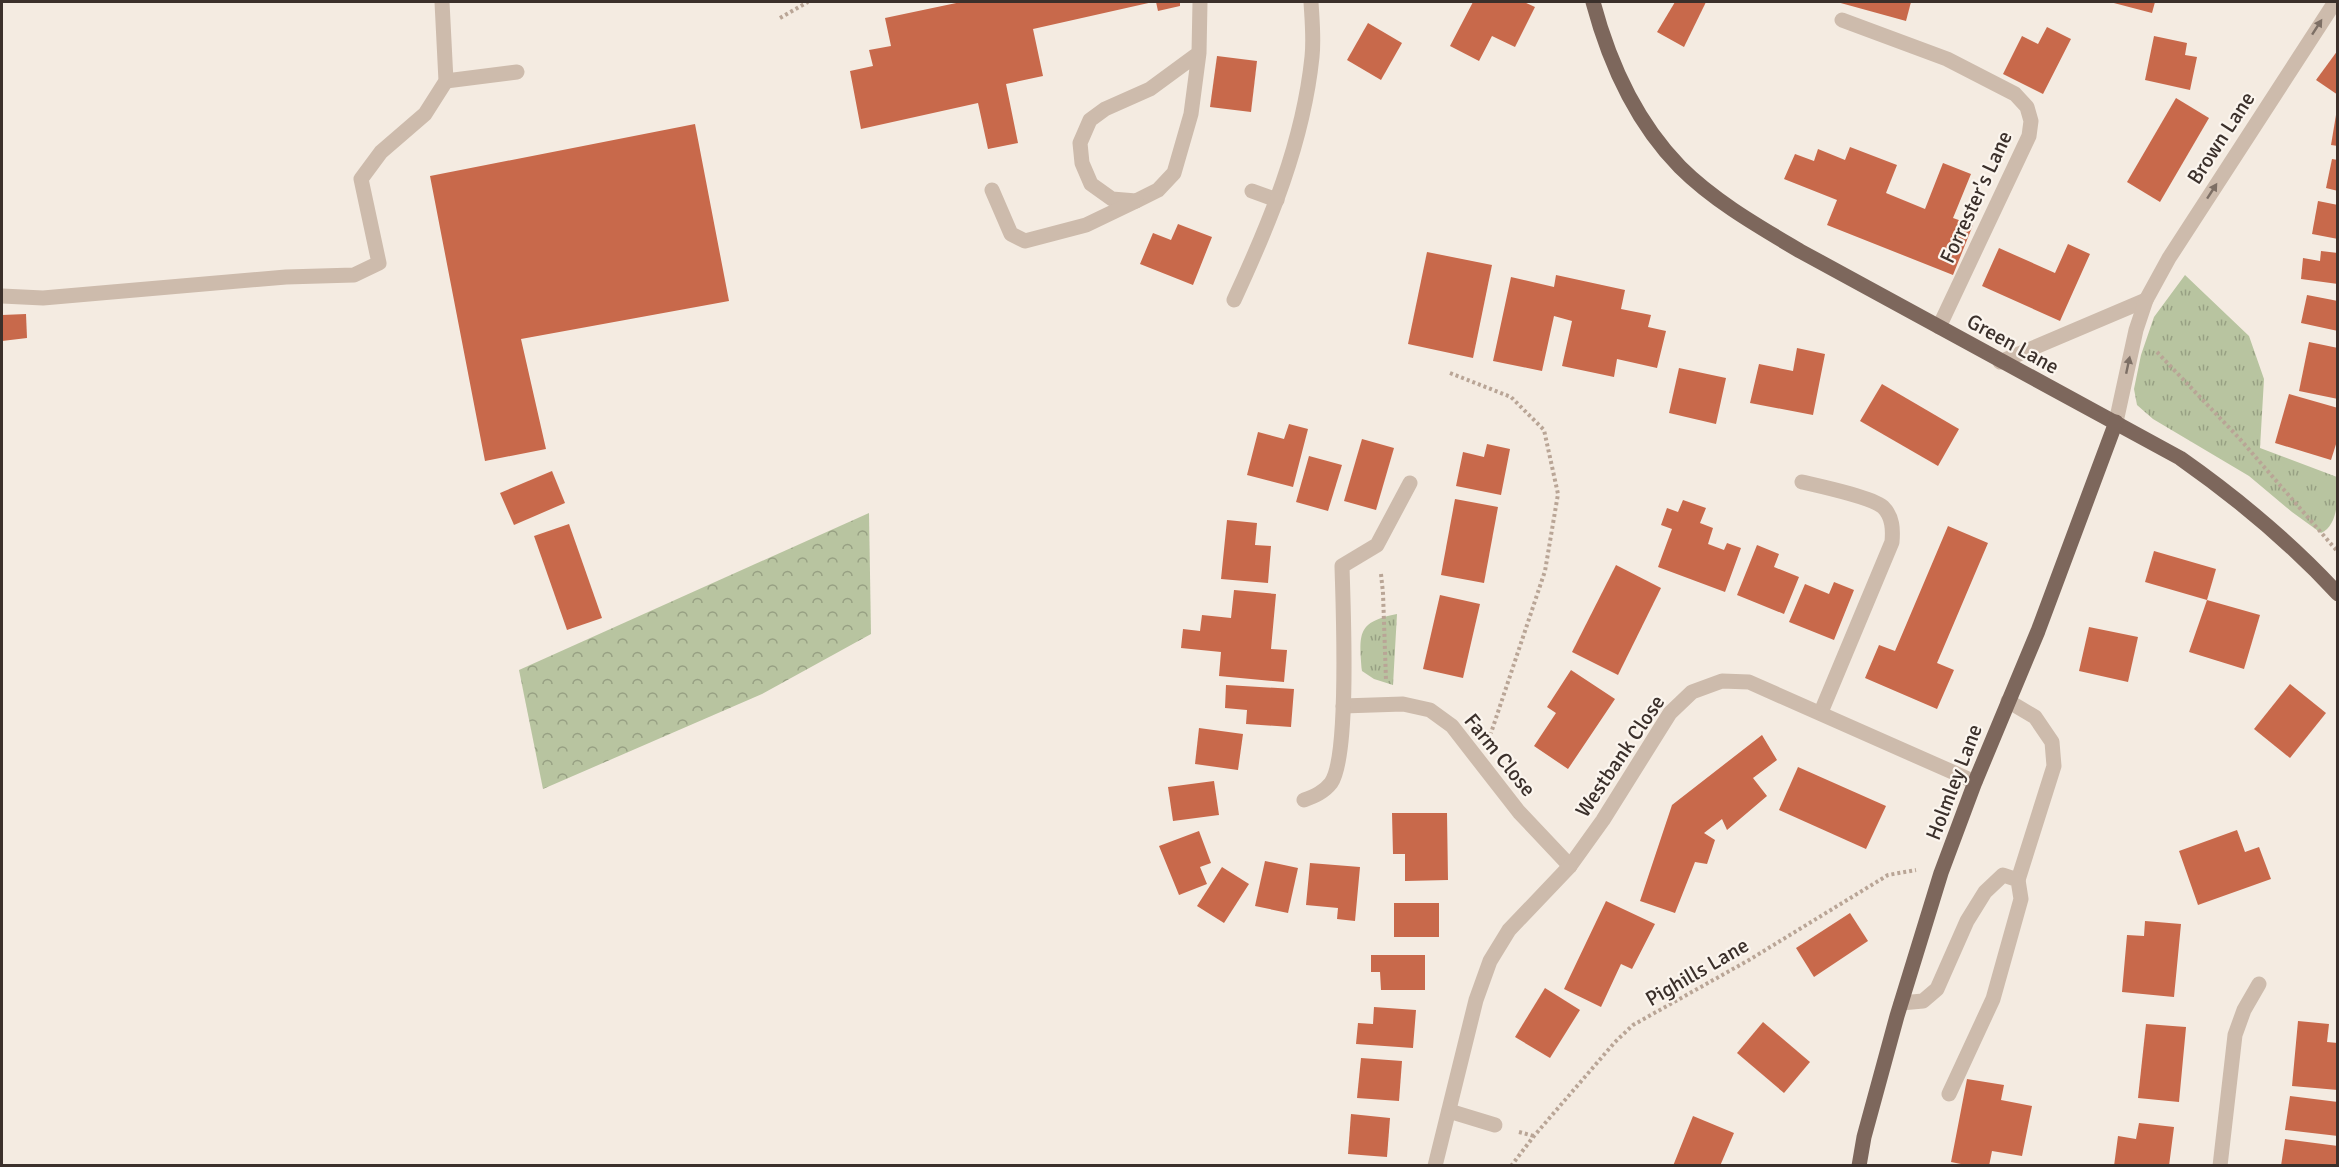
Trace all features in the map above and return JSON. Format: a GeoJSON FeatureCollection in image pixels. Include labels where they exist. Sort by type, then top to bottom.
{"type":"FeatureCollection","features":[{"type":"Feature","properties":{"kind":"main road","name":"Green Lane"},"geometry":{"type":"LineString","coordinates":[[1593,2],[1615,70],[1634,104],[1659,143],[1680,167],[1704,188],[1751,222],[2000,362],[2180,458],[2234,496],[2336,588]]}},
{"type":"Feature","properties":{"kind":"main road","name":"Holmley Lane"},"geometry":{"type":"LineString","coordinates":[[1859,1166],[1864,1137],[1901,1003],[1941,873],[1975,782],[2038,631],[2116,422]]}},
{"type":"Feature","properties":{"kind":"street"},"geometry":{"type":"LineString","coordinates":[[2,296],[43,298],[286,277],[354,275],[379,262],[361,179],[381,152],[425,114],[446,81],[442,2]]}},
{"type":"Feature","properties":{"kind":"street"},"geometry":{"type":"LineString","coordinates":[[992,190],[1011,234],[1025,241],[1086,225],[1158,190],[1174,173],[1191,114],[1199,53],[1200,2]]}},
{"type":"Feature","properties":{"kind":"street"},"geometry":{"type":"LineString","coordinates":[[1234,300],[1277,200],[1302,122],[1312,54],[1311,2]]}},
{"type":"Feature","properties":{"kind":"street","name":"Brown Lane"},"geometry":{"type":"LineString","coordinates":[[2116,422],[2136,330],[2146,300],[2169,258],[2335,2]]}},
{"type":"Feature","properties":{"kind":"street","name":"Forrester's Lane"},"geometry":{"type":"LineString","coordinates":[[1842,20],[1947,59],[2015,94],[2027,107],[2031,121],[2029,135],[1939,327]]}},
{"type":"Feature","properties":{"kind":"street"},"geometry":{"type":"LineString","coordinates":[[1136,201],[1112,199],[1091,184],[1082,163],[1080,143],[1090,120],[1105,109],[1150,89],[1199,53]]}},
{"type":"Feature","properties":{"kind":"street"},"geometry":{"type":"LineString","coordinates":[[446,81],[517,72]]}},
{"type":"Feature","properties":{"kind":"street"},"geometry":{"type":"LineString","coordinates":[[1252,191],[1277,200]]}},
{"type":"Feature","properties":{"kind":"street"},"geometry":{"type":"LineString","coordinates":[[2000,362],[2146,300]]}},
{"type":"Feature","properties":{"kind":"street"},"geometry":{"type":"LineString","coordinates":[[1802,482],[1853,495],[1882,507],[1893,526],[1892,542],[1821,712]]}},
{"type":"Feature","properties":{"kind":"street"},"geometry":{"type":"LineString","coordinates":[[1304,800],[1318,795],[1331,782],[1338,766],[1343,706],[1342,566],[1377,545],[1410,483]]}},
{"type":"Feature","properties":{"kind":"street","name":"Westbank Close"},"geometry":{"type":"LineString","coordinates":[[1435,1166],[1476,1000],[1490,961],[1509,930],[1570,866],[1610,810],[1670,713],[1692,692],[1722,681],[1749,682],[1975,782]]}},
{"type":"Feature","properties":{"kind":"street"},"geometry":{"type":"LineString","coordinates":[[1949,1094],[1993,999],[2021,899],[2018,880],[2054,766],[2052,742],[2035,717],[2008,701]]}},
{"type":"Feature","properties":{"kind":"street","name":"Farm Close"},"geometry":{"type":"LineString","coordinates":[[1343,706],[1403,704],[1430,710],[1452,726],[1519,812],[1570,866]]}},
{"type":"Feature","properties":{"kind":"street"},"geometry":{"type":"LineString","coordinates":[[1901,1003],[1923,1001],[1937,989],[1967,921],[1985,892],[2003,875],[2018,880]]}},
{"type":"Feature","properties":{"kind":"street"},"geometry":{"type":"LineString","coordinates":[[2220,1166],[2235,1035],[2244,1010],[2259,984]]}},
{"type":"Feature","properties":{"kind":"street"},"geometry":{"type":"LineString","coordinates":[[1449,1111],[1495,1125]]}},
{"type":"Feature","properties":{"kind":"path"},"geometry":{"type":"LineString","coordinates":[[780,18],[808,2]]}},
{"type":"Feature","properties":{"kind":"path"},"geometry":{"type":"LineString","coordinates":[[2136,330],[2239,438],[2337,552]]}},
{"type":"Feature","properties":{"kind":"path"},"geometry":{"type":"LineString","coordinates":[[1450,373],[1512,397],[1544,430],[1558,494],[1545,571],[1481,763]]}},
{"type":"Feature","properties":{"kind":"path"},"geometry":{"type":"LineString","coordinates":[[1377,545],[1383,592],[1386,705]]}},
{"type":"Feature","properties":{"kind":"path","name":"Pighills Lane"},"geometry":{"type":"LineString","coordinates":[[1511,1166],[1533,1136],[1607,1051],[1633,1025],[1749,960],[1888,875],[1916,870],[1941,873]]}},
{"type":"Feature","properties":{"kind":"green space"},"geometry":{"type":"Polygon","coordinates":[[[2185,275],[2249,336],[2264,379],[2260,448],[2337,477],[2334,517],[2327,529],[2321,533],[2249,476],[2153,419],[2137,405],[2134,389],[2141,355],[2154,317],[2185,275]]]}},
{"type":"Feature","properties":{"kind":"green space"},"geometry":{"type":"Polygon","coordinates":[[[869,513],[871,634],[762,694],[543,789],[519,670],[869,513]]]}},
{"type":"Feature","properties":{"kind":"green space"},"geometry":{"type":"Polygon","coordinates":[[[1397,614],[1393,685],[1374,679],[1362,671],[1361,638],[1363,631],[1374,621],[1397,614]]]}},
{"type":"Feature","properties":{"kind":"building"},"geometry":{"type":"Polygon","coordinates":[[[961,2],[1153,2],[1033,29],[1043,76],[1006,84],[1018,143],[988,149],[978,103],[861,129],[850,71],[873,66],[869,50],[891,46],[885,18],[961,2]]]}},
{"type":"Feature","properties":{"kind":"building"},"geometry":{"type":"Polygon","coordinates":[[[1156,2],[1180,2],[1180,6],[1158,11],[1156,2]]]}},
{"type":"Feature","properties":{"kind":"building"},"geometry":{"type":"Polygon","coordinates":[[[1473,2],[1524,2],[1535,7],[1515,47],[1492,36],[1479,61],[1450,46],[1473,2]]]}},
{"type":"Feature","properties":{"kind":"building"},"geometry":{"type":"Polygon","coordinates":[[[1675,2],[1706,2],[1684,47],[1657,32],[1675,2]]]}},
{"type":"Feature","properties":{"kind":"building"},"geometry":{"type":"Polygon","coordinates":[[[1837,2],[1911,2],[1906,21],[1837,2]]]}},
{"type":"Feature","properties":{"kind":"building"},"geometry":{"type":"Polygon","coordinates":[[[2110,2],[2155,2],[2152,13],[2110,2]]]}},
{"type":"Feature","properties":{"kind":"building"},"geometry":{"type":"Polygon","coordinates":[[[1368,23],[1402,43],[1381,80],[1347,60],[1368,23]]]}},
{"type":"Feature","properties":{"kind":"building"},"geometry":{"type":"Polygon","coordinates":[[[2047,27],[2071,39],[2043,94],[2003,74],[2022,36],[2038,44],[2047,27]]]}},
{"type":"Feature","properties":{"kind":"building"},"geometry":{"type":"Polygon","coordinates":[[[2154,36],[2187,43],[2185,55],[2197,57],[2190,90],[2145,80],[2154,36]]]}},
{"type":"Feature","properties":{"kind":"building"},"geometry":{"type":"Polygon","coordinates":[[[2338,50],[2338,95],[2316,80],[2338,50]]]}},
{"type":"Feature","properties":{"kind":"building"},"geometry":{"type":"Polygon","coordinates":[[[1217,56],[1257,61],[1251,112],[1210,107],[1217,56]]]}},
{"type":"Feature","properties":{"kind":"building"},"geometry":{"type":"Polygon","coordinates":[[[2176,98],[2209,118],[2160,202],[2127,182],[2176,98]]]}},
{"type":"Feature","properties":{"kind":"building"},"geometry":{"type":"Polygon","coordinates":[[[2336,115],[2338,115],[2338,146],[2331,145],[2336,115]]]}},
{"type":"Feature","properties":{"kind":"building"},"geometry":{"type":"Polygon","coordinates":[[[695,124],[729,301],[521,339],[546,449],[485,461],[430,176],[695,124]]]}},
{"type":"Feature","properties":{"kind":"building"},"geometry":{"type":"Polygon","coordinates":[[[1850,147],[1897,165],[1886,193],[1925,209],[1943,163],[1971,174],[1953,218],[1973,225],[1953,275],[1827,225],[1837,200],[1784,179],[1795,154],[1814,161],[1818,149],[1845,160],[1850,147]]]}},
{"type":"Feature","properties":{"kind":"building"},"geometry":{"type":"Polygon","coordinates":[[[2332,159],[2338,160],[2338,191],[2326,188],[2332,159]]]}},
{"type":"Feature","properties":{"kind":"building"},"geometry":{"type":"Polygon","coordinates":[[[2318,201],[2338,205],[2338,239],[2312,234],[2318,201]]]}},
{"type":"Feature","properties":{"kind":"building"},"geometry":{"type":"Polygon","coordinates":[[[1178,224],[1212,237],[1193,285],[1140,264],[1153,233],[1171,240],[1178,224]]]}},
{"type":"Feature","properties":{"kind":"building"},"geometry":{"type":"Polygon","coordinates":[[[2068,244],[2090,254],[2060,321],[1982,286],[1999,248],[2055,273],[2068,244]]]}},
{"type":"Feature","properties":{"kind":"building"},"geometry":{"type":"Polygon","coordinates":[[[2321,251],[2338,253],[2338,284],[2301,279],[2303,258],[2320,261],[2321,251]]]}},
{"type":"Feature","properties":{"kind":"building"},"geometry":{"type":"Polygon","coordinates":[[[1427,252],[1492,265],[1473,358],[1408,344],[1427,252]]]}},
{"type":"Feature","properties":{"kind":"building"},"geometry":{"type":"Polygon","coordinates":[[[1556,275],[1625,290],[1621,309],[1651,315],[1648,327],[1666,331],[1657,368],[1617,359],[1614,377],[1562,366],[1572,321],[1554,316],[1542,371],[1493,361],[1511,277],[1554,287],[1556,275]]]}},
{"type":"Feature","properties":{"kind":"building"},"geometry":{"type":"Polygon","coordinates":[[[2307,295],[2338,301],[2338,331],[2301,323],[2307,295]]]}},
{"type":"Feature","properties":{"kind":"building"},"geometry":{"type":"Polygon","coordinates":[[[26,314],[27,338],[2,341],[2,315],[26,314]]]}},
{"type":"Feature","properties":{"kind":"building"},"geometry":{"type":"Polygon","coordinates":[[[2309,342],[2338,348],[2338,399],[2299,391],[2309,342]]]}},
{"type":"Feature","properties":{"kind":"building"},"geometry":{"type":"Polygon","coordinates":[[[1797,348],[1825,354],[1813,415],[1750,403],[1759,364],[1793,371],[1797,348]]]}},
{"type":"Feature","properties":{"kind":"building"},"geometry":{"type":"Polygon","coordinates":[[[1679,368],[1726,378],[1716,424],[1669,413],[1679,368]]]}},
{"type":"Feature","properties":{"kind":"building"},"geometry":{"type":"Polygon","coordinates":[[[1882,384],[1959,429],[1938,466],[1860,421],[1882,384]]]}},
{"type":"Feature","properties":{"kind":"building"},"geometry":{"type":"Polygon","coordinates":[[[2289,394],[2338,408],[2338,438],[2331,460],[2275,443],[2289,394]]]}},
{"type":"Feature","properties":{"kind":"building"},"geometry":{"type":"Polygon","coordinates":[[[1289,424],[1308,429],[1293,487],[1247,475],[1258,432],[1284,439],[1289,424]]]}},
{"type":"Feature","properties":{"kind":"building"},"geometry":{"type":"Polygon","coordinates":[[[1362,439],[1394,448],[1376,510],[1344,501],[1362,439]]]}},
{"type":"Feature","properties":{"kind":"building"},"geometry":{"type":"Polygon","coordinates":[[[1487,444],[1510,449],[1501,495],[1456,486],[1463,452],[1484,457],[1487,444]]]}},
{"type":"Feature","properties":{"kind":"building"},"geometry":{"type":"Polygon","coordinates":[[[1309,456],[1342,465],[1328,511],[1296,502],[1309,456]]]}},
{"type":"Feature","properties":{"kind":"building"},"geometry":{"type":"Polygon","coordinates":[[[552,471],[565,503],[514,525],[500,493],[552,471]]]}},
{"type":"Feature","properties":{"kind":"building"},"geometry":{"type":"Polygon","coordinates":[[[1455,499],[1498,507],[1484,583],[1441,575],[1455,499]]]}},
{"type":"Feature","properties":{"kind":"building"},"geometry":{"type":"Polygon","coordinates":[[[1683,500],[1706,508],[1700,523],[1713,528],[1708,544],[1724,550],[1727,543],[1741,548],[1725,592],[1658,567],[1672,529],[1661,525],[1667,508],[1678,512],[1683,500]]]}},
{"type":"Feature","properties":{"kind":"building"},"geometry":{"type":"Polygon","coordinates":[[[1227,520],[1257,523],[1255,545],[1271,546],[1268,583],[1221,579],[1227,520]]]}},
{"type":"Feature","properties":{"kind":"building"},"geometry":{"type":"Polygon","coordinates":[[[569,524],[602,618],[567,630],[534,536],[569,524]]]}},
{"type":"Feature","properties":{"kind":"building"},"geometry":{"type":"Polygon","coordinates":[[[1948,526],[1988,543],[1937,663],[1954,670],[1937,709],[1865,678],[1879,645],[1895,651],[1948,526]]]}},
{"type":"Feature","properties":{"kind":"building"},"geometry":{"type":"Polygon","coordinates":[[[1757,545],[1779,554],[1774,567],[1799,577],[1784,614],[1737,595],[1757,545]]]}},
{"type":"Feature","properties":{"kind":"building"},"geometry":{"type":"Polygon","coordinates":[[[2154,551],[2216,569],[2207,600],[2145,582],[2154,551]]]}},
{"type":"Feature","properties":{"kind":"building"},"geometry":{"type":"Polygon","coordinates":[[[1616,565],[1661,588],[1618,675],[1572,652],[1616,565]]]}},
{"type":"Feature","properties":{"kind":"building"},"geometry":{"type":"Polygon","coordinates":[[[1834,582],[1854,590],[1834,640],[1789,622],[1805,584],[1829,594],[1834,582]]]}},
{"type":"Feature","properties":{"kind":"building"},"geometry":{"type":"Polygon","coordinates":[[[1234,590],[1276,594],[1271,649],[1287,650],[1284,682],[1219,676],[1221,652],[1181,648],[1183,629],[1200,631],[1202,615],[1231,618],[1234,590]]]}},
{"type":"Feature","properties":{"kind":"building"},"geometry":{"type":"Polygon","coordinates":[[[1440,595],[1480,604],[1463,678],[1423,669],[1440,595]]]}},
{"type":"Feature","properties":{"kind":"building"},"geometry":{"type":"Polygon","coordinates":[[[2207,600],[2260,615],[2244,669],[2189,652],[2207,600]]]}},
{"type":"Feature","properties":{"kind":"building"},"geometry":{"type":"Polygon","coordinates":[[[2089,627],[2138,637],[2128,682],[2079,671],[2089,627]]]}},
{"type":"Feature","properties":{"kind":"building"},"geometry":{"type":"Polygon","coordinates":[[[1571,670],[1615,699],[1568,769],[1534,746],[1556,713],[1547,707],[1571,670]]]}},
{"type":"Feature","properties":{"kind":"building"},"geometry":{"type":"Polygon","coordinates":[[[2290,684],[2326,713],[2290,758],[2254,729],[2290,684]]]}},
{"type":"Feature","properties":{"kind":"building"},"geometry":{"type":"Polygon","coordinates":[[[1226,685],[1294,689],[1291,727],[1246,724],[1247,710],[1225,708],[1226,685]]]}},
{"type":"Feature","properties":{"kind":"building"},"geometry":{"type":"Polygon","coordinates":[[[1199,728],[1243,734],[1238,770],[1195,764],[1199,728]]]}},
{"type":"Feature","properties":{"kind":"building"},"geometry":{"type":"Polygon","coordinates":[[[1762,735],[1777,760],[1753,778],[1767,796],[1727,830],[1722,819],[1704,833],[1715,840],[1707,864],[1695,862],[1675,913],[1640,901],[1672,805],[1762,735]]]}},
{"type":"Feature","properties":{"kind":"building"},"geometry":{"type":"Polygon","coordinates":[[[1798,767],[1886,806],[1866,849],[1779,810],[1798,767]]]}},
{"type":"Feature","properties":{"kind":"building"},"geometry":{"type":"Polygon","coordinates":[[[1214,781],[1219,815],[1173,821],[1168,787],[1214,781]]]}},
{"type":"Feature","properties":{"kind":"building"},"geometry":{"type":"Polygon","coordinates":[[[1392,813],[1447,813],[1448,880],[1405,881],[1405,854],[1393,854],[1392,813]]]}},
{"type":"Feature","properties":{"kind":"building"},"geometry":{"type":"Polygon","coordinates":[[[2237,830],[2245,852],[2259,847],[2271,879],[2198,905],[2179,851],[2237,830]]]}},
{"type":"Feature","properties":{"kind":"building"},"geometry":{"type":"Polygon","coordinates":[[[1199,831],[1211,863],[1200,867],[1207,884],[1179,895],[1159,846],[1199,831]]]}},
{"type":"Feature","properties":{"kind":"building"},"geometry":{"type":"Polygon","coordinates":[[[1265,861],[1298,868],[1288,913],[1255,906],[1265,861]]]}},
{"type":"Feature","properties":{"kind":"building"},"geometry":{"type":"Polygon","coordinates":[[[1310,863],[1360,867],[1355,921],[1337,919],[1338,908],[1306,905],[1310,863]]]}},
{"type":"Feature","properties":{"kind":"building"},"geometry":{"type":"Polygon","coordinates":[[[1222,867],[1249,884],[1224,923],[1197,906],[1222,867]]]}},
{"type":"Feature","properties":{"kind":"building"},"geometry":{"type":"Polygon","coordinates":[[[1606,901],[1655,924],[1632,969],[1621,964],[1601,1007],[1564,989],[1606,901]]]}},
{"type":"Feature","properties":{"kind":"building"},"geometry":{"type":"Polygon","coordinates":[[[1394,903],[1439,903],[1439,937],[1394,937],[1394,903]]]}},
{"type":"Feature","properties":{"kind":"building"},"geometry":{"type":"Polygon","coordinates":[[[1850,913],[1868,941],[1814,977],[1796,948],[1850,913]]]}},
{"type":"Feature","properties":{"kind":"building"},"geometry":{"type":"Polygon","coordinates":[[[2145,921],[2181,924],[2174,997],[2122,992],[2127,935],[2144,936],[2145,921]]]}},
{"type":"Feature","properties":{"kind":"building"},"geometry":{"type":"Polygon","coordinates":[[[1371,955],[1425,955],[1425,990],[1381,990],[1380,972],[1371,972],[1371,955]]]}},
{"type":"Feature","properties":{"kind":"building"},"geometry":{"type":"Polygon","coordinates":[[[1545,988],[1580,1010],[1550,1058],[1515,1037],[1545,988]]]}},
{"type":"Feature","properties":{"kind":"building"},"geometry":{"type":"Polygon","coordinates":[[[1374,1007],[1416,1010],[1413,1048],[1356,1044],[1358,1023],[1373,1024],[1374,1007]]]}},
{"type":"Feature","properties":{"kind":"building"},"geometry":{"type":"Polygon","coordinates":[[[2298,1021],[2329,1024],[2327,1042],[2338,1043],[2338,1090],[2292,1086],[2298,1021]]]}},
{"type":"Feature","properties":{"kind":"building"},"geometry":{"type":"Polygon","coordinates":[[[1763,1022],[1810,1062],[1784,1093],[1737,1053],[1763,1022]]]}},
{"type":"Feature","properties":{"kind":"building"},"geometry":{"type":"Polygon","coordinates":[[[2146,1024],[2186,1027],[2179,1102],[2138,1098],[2146,1024]]]}},
{"type":"Feature","properties":{"kind":"building"},"geometry":{"type":"Polygon","coordinates":[[[1361,1058],[1402,1061],[1399,1101],[1357,1098],[1361,1058]]]}},
{"type":"Feature","properties":{"kind":"building"},"geometry":{"type":"Polygon","coordinates":[[[1967,1079],[2004,1085],[2001,1100],[2032,1106],[2022,1156],[1992,1151],[1989,1166],[1971,1166],[1951,1162],[1967,1079]]]}},
{"type":"Feature","properties":{"kind":"building"},"geometry":{"type":"Polygon","coordinates":[[[2290,1096],[2338,1102],[2338,1136],[2285,1130],[2290,1096]]]}},
{"type":"Feature","properties":{"kind":"building"},"geometry":{"type":"Polygon","coordinates":[[[1351,1114],[1390,1118],[1387,1157],[1348,1154],[1351,1114]]]}},
{"type":"Feature","properties":{"kind":"building"},"geometry":{"type":"Polygon","coordinates":[[[1693,1116],[1734,1133],[1720,1166],[1673,1166],[1693,1116]]]}},
{"type":"Feature","properties":{"kind":"building"},"geometry":{"type":"Polygon","coordinates":[[[2139,1123],[2174,1127],[2169,1166],[2114,1166],[2118,1136],[2136,1139],[2139,1123]]]}},
{"type":"Feature","properties":{"kind":"building"},"geometry":{"type":"Polygon","coordinates":[[[2285,1139],[2338,1146],[2338,1166],[2281,1166],[2285,1139]]]}}]}
